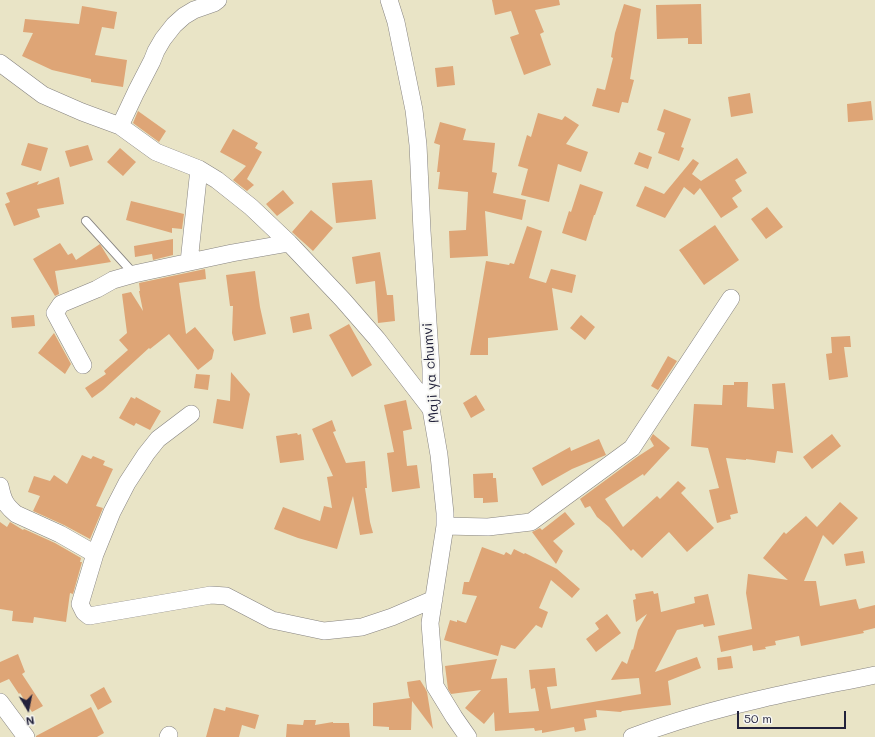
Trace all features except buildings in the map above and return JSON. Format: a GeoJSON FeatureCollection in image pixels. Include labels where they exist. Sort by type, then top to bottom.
{"type":"FeatureCollection","features":[{"type":"Feature","properties":{"kind":"street"},"geometry":{"type":"LineString","coordinates":[[120,126],[163,38],[184,16],[218,0]]}},
{"type":"Feature","properties":{"kind":"street","name":"Maji ya chumvi"},"geometry":{"type":"LineString","coordinates":[[389,0],[398,30],[414,110],[418,145],[431,368],[431,409],[440,462],[446,513],[430,623],[435,686],[468,737]]}},
{"type":"Feature","properties":{"kind":"street"},"geometry":{"type":"LineString","coordinates":[[0,63],[43,95],[82,112],[120,126],[156,152],[199,169],[217,180],[251,207],[289,243],[343,300],[377,340],[431,409]]}},
{"type":"Feature","properties":{"kind":"street"},"geometry":{"type":"LineString","coordinates":[[189,262],[199,169]]}},
{"type":"Feature","properties":{"kind":"street"},"geometry":{"type":"LineString","coordinates":[[83,365],[55,313],[61,304],[97,289],[113,280],[134,274],[232,253],[289,243]]}},
{"type":"Feature","properties":{"kind":"street"},"geometry":{"type":"LineString","coordinates":[[445,526],[488,527],[531,522],[632,448],[731,298]]}},
{"type":"Feature","properties":{"kind":"street"},"geometry":{"type":"LineString","coordinates":[[191,414],[158,439],[127,483],[112,512],[95,554],[80,604],[84,612],[89,616],[211,595],[226,596],[272,620],[324,632],[362,628],[434,599]]}},
{"type":"Feature","properties":{"kind":"street"},"geometry":{"type":"LineString","coordinates":[[0,486],[4,502],[16,514],[60,534],[95,554]]}},
{"type":"Feature","properties":{"kind":"street"},"geometry":{"type":"LineString","coordinates":[[632,737],[661,726],[762,698],[875,675]]}},
{"type":"Feature","properties":{"kind":"street"},"geometry":{"type":"LineString","coordinates":[[0,702],[26,737]]}},
{"type":"Feature","properties":{"kind":"lane"},"geometry":{"type":"LineString","coordinates":[[86,221],[134,274]]}}]}
